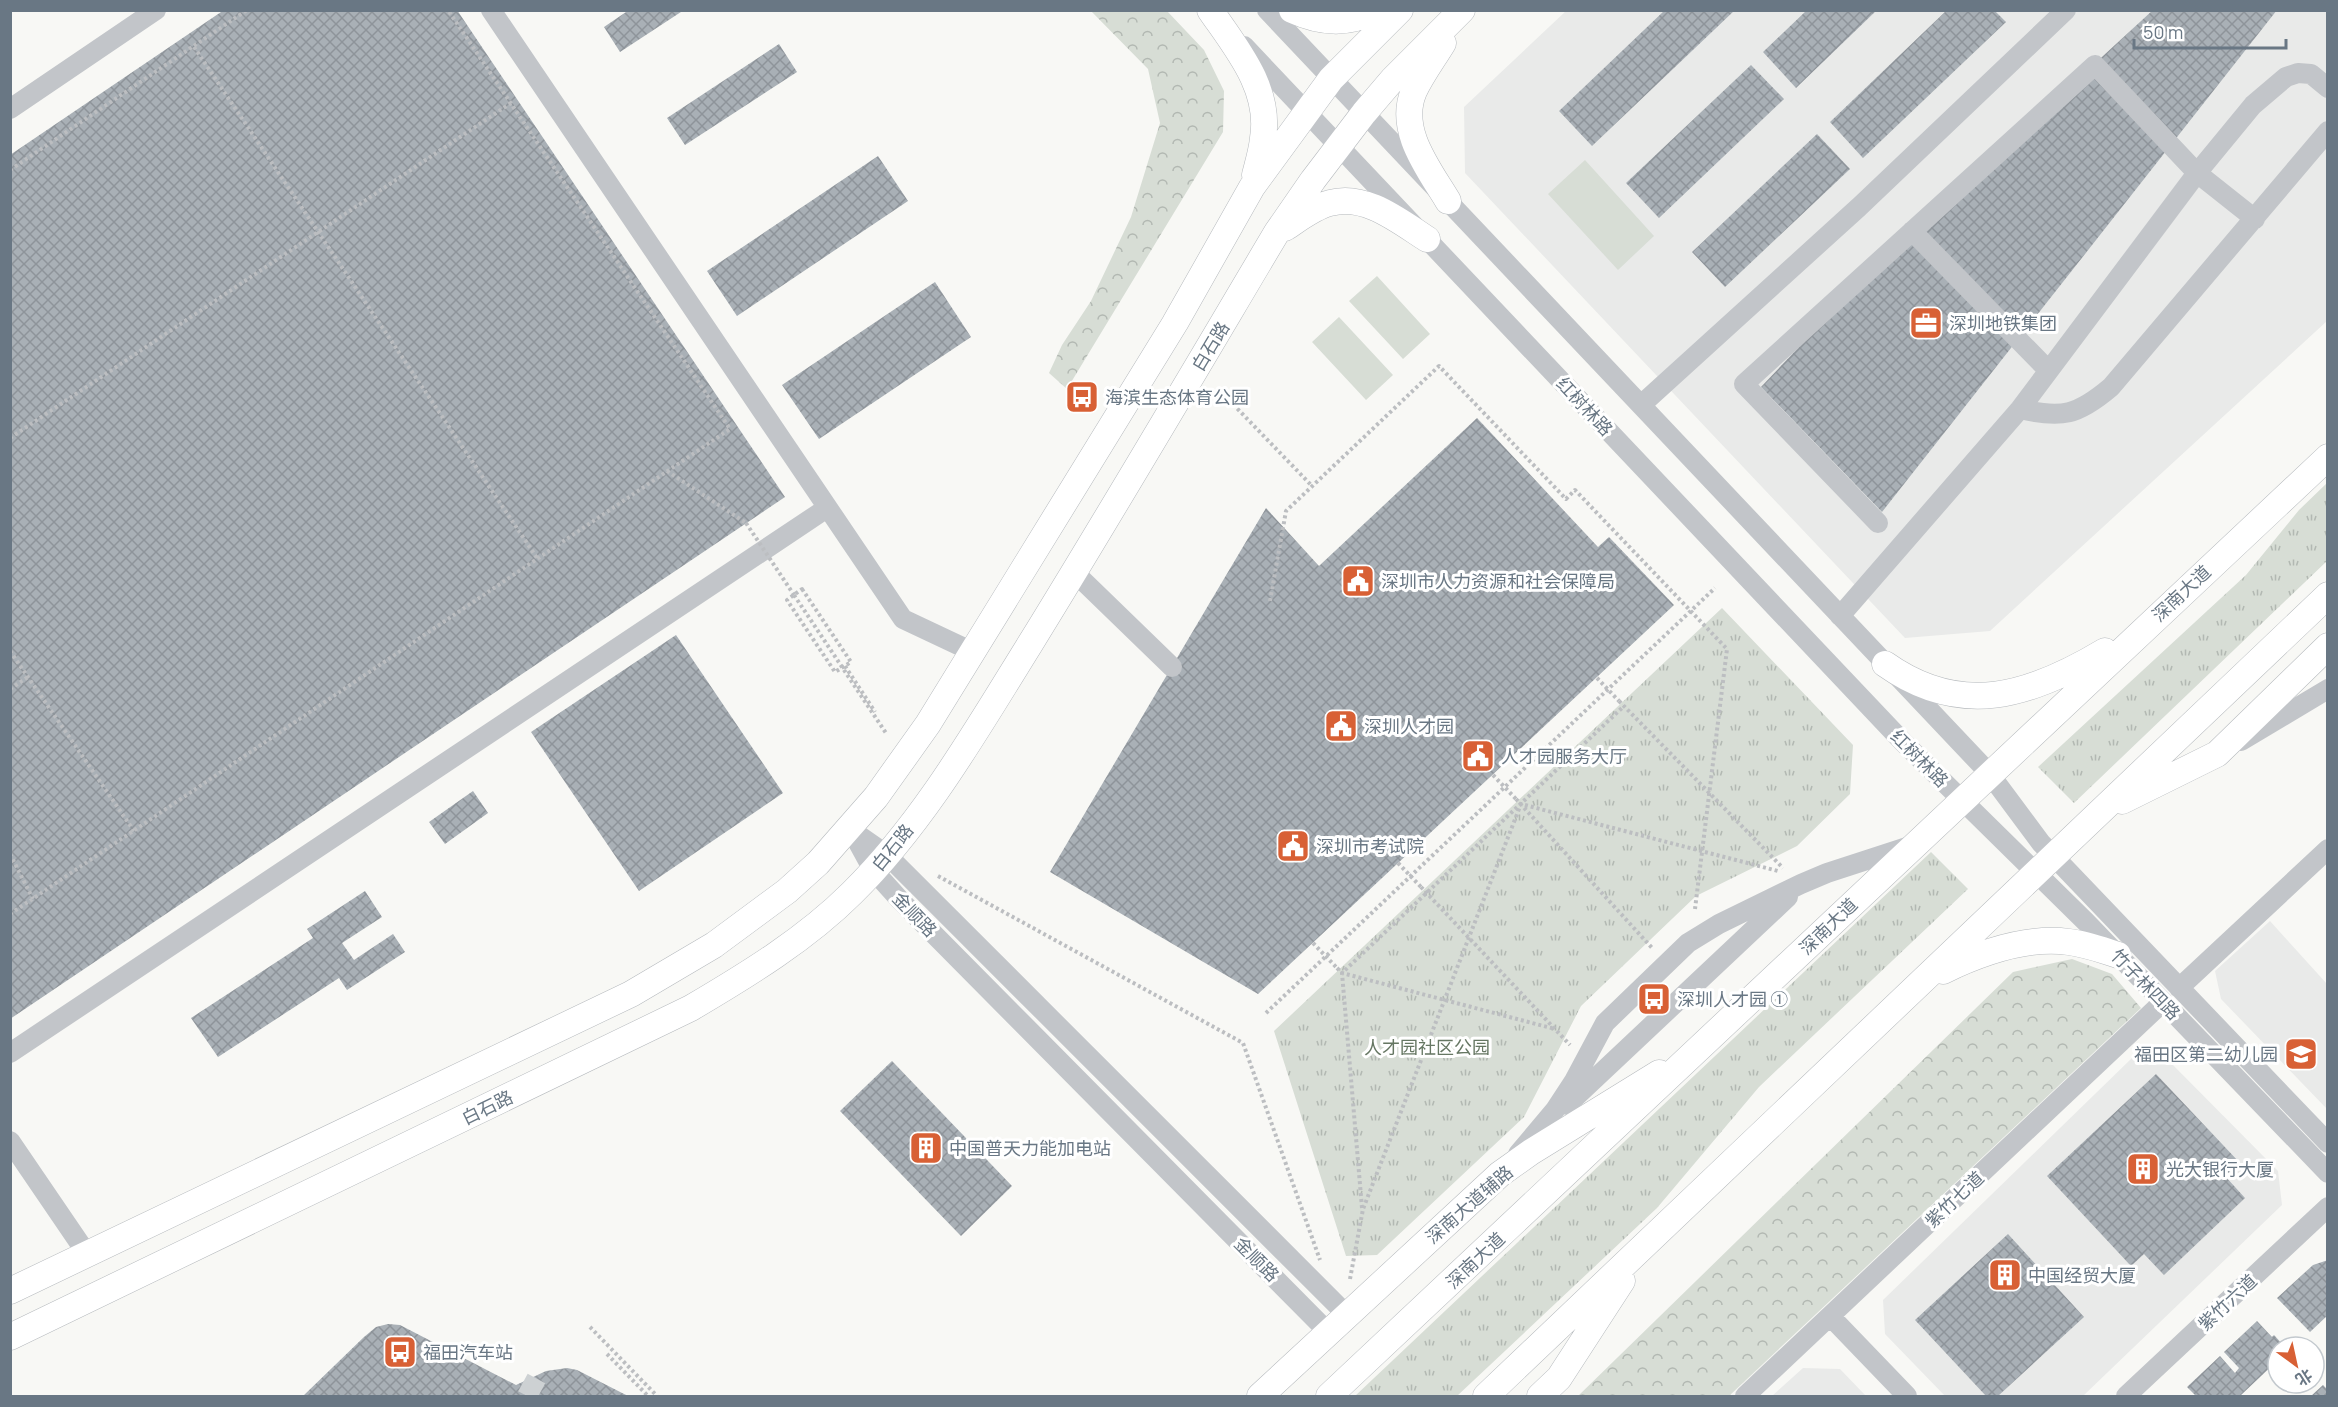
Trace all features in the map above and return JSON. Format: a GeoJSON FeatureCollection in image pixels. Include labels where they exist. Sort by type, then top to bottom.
{"type":"FeatureCollection","features":[{"type":"Feature","properties":{"kind":"main road"},"geometry":{"type":"LineString","coordinates":[[1211,10],[1253,74],[1261,97],[1264,137],[1252,187]]}},
{"type":"Feature","properties":{"kind":"main road"},"geometry":{"type":"LineString","coordinates":[[1292,10],[1324,21],[1346,21],[1376,10]]}},
{"type":"Feature","properties":{"kind":"main road"},"geometry":{"type":"LineString","coordinates":[[10,1291],[631,994],[714,945],[752,919],[818,863],[876,797],[904,760],[1175,323],[1252,187],[1331,79],[1400,10]]}},
{"type":"Feature","properties":{"kind":"main road"},"geometry":{"type":"LineString","coordinates":[[1448,201],[1416,147],[1410,119],[1410,103],[1415,89],[1462,10]]}},
{"type":"Feature","properties":{"kind":"main road","name":"白石路"},"geometry":{"type":"LineString","coordinates":[[10,1337],[691,1008],[733,984],[813,927],[851,894],[880,862],[953,765],[1074,572],[1277,232],[1364,113],[1393,79],[1462,10]]}},
{"type":"Feature","properties":{"kind":"main road"},"geometry":{"type":"LineString","coordinates":[[1277,232],[1316,208],[1343,201],[1360,202],[1377,209],[1427,239]]}},
{"type":"Feature","properties":{"kind":"main road","name":"深南大道"},"geometry":{"type":"LineString","coordinates":[[1329,1396],[1705,1045],[1989,773],[2328,457]]}},
{"type":"Feature","properties":{"kind":"main road"},"geometry":{"type":"LineString","coordinates":[[1486,1396],[2328,595]]}},
{"type":"Feature","properties":{"kind":"main road"},"geometry":{"type":"LineString","coordinates":[[1885,664],[1924,687],[1950,694],[1978,696],[2009,692],[2045,681],[2085,663],[2108,649],[2170,603]]}},
{"type":"Feature","properties":{"kind":"main road"},"geometry":{"type":"LineString","coordinates":[[2098,813],[2217,754],[2328,646]]}},
{"type":"Feature","properties":{"kind":"main road"},"geometry":{"type":"LineString","coordinates":[[1929,977],[1996,950],[2047,941],[2068,942],[2118,955]]}},
{"type":"Feature","properties":{"kind":"main road","name":"深南大道辅路"},"geometry":{"type":"LineString","coordinates":[[1260,1396],[1500,1174],[1531,1152],[1705,1045]]}},
{"type":"Feature","properties":{"kind":"main road"},"geometry":{"type":"LineString","coordinates":[[1540,1396],[1559,1378],[1645,1246]]}},
{"type":"Feature","properties":{"kind":"street"},"geometry":{"type":"LineString","coordinates":[[10,109],[156,10]]}},
{"type":"Feature","properties":{"kind":"street"},"geometry":{"type":"LineString","coordinates":[[491,10],[903,620],[973,652]]}},
{"type":"Feature","properties":{"kind":"street","name":"红树林路"},"geometry":{"type":"LineString","coordinates":[[1211,10],[1338,147],[1895,733],[1962,799]]}},
{"type":"Feature","properties":{"kind":"street"},"geometry":{"type":"LineString","coordinates":[[1267,10],[1989,773]]}},
{"type":"Feature","properties":{"kind":"street"},"geometry":{"type":"LineString","coordinates":[[1641,405],[1859,207],[2066,10]]}},
{"type":"Feature","properties":{"kind":"street"},"geometry":{"type":"LineString","coordinates":[[1878,523],[1744,384],[2095,65],[2197,173],[2255,219]]}},
{"type":"Feature","properties":{"kind":"street"},"geometry":{"type":"LineString","coordinates":[[1840,616],[2020,409],[2197,173],[2253,105],[2270,88],[2286,77],[2298,73],[2311,74],[2328,88]]}},
{"type":"Feature","properties":{"kind":"street"},"geometry":{"type":"LineString","coordinates":[[2020,409],[2047,416],[2065,414],[2096,400],[2111,387],[2328,131]]}},
{"type":"Feature","properties":{"kind":"street"},"geometry":{"type":"LineString","coordinates":[[1912,231],[2048,370]]}},
{"type":"Feature","properties":{"kind":"street"},"geometry":{"type":"LineString","coordinates":[[10,1053],[827,508]]}},
{"type":"Feature","properties":{"kind":"street"},"geometry":{"type":"LineString","coordinates":[[1074,572],[1172,667]]}},
{"type":"Feature","properties":{"kind":"street"},"geometry":{"type":"LineString","coordinates":[[2217,754],[2328,689]]}},
{"type":"Feature","properties":{"kind":"street","name":"竹子林四路"},"geometry":{"type":"LineString","coordinates":[[1989,773],[2031,830],[2045,865],[2118,955],[2328,1173]]}},
{"type":"Feature","properties":{"kind":"street","name":"竹子林四路"},"geometry":{"type":"LineString","coordinates":[[1962,799],[2045,865],[2179,988],[2328,1143]]}},
{"type":"Feature","properties":{"kind":"street","name":"金顺路"},"geometry":{"type":"LineString","coordinates":[[850,828],[962,962],[1328,1332]]}},
{"type":"Feature","properties":{"kind":"street"},"geometry":{"type":"LineString","coordinates":[[1500,1174],[1555,1110],[1574,1081],[1605,1023],[1688,943],[1719,924],[1801,884],[1827,873],[1913,845]]}},
{"type":"Feature","properties":{"kind":"street"},"geometry":{"type":"LineString","coordinates":[[2179,988],[2328,849]]}},
{"type":"Feature","properties":{"kind":"street","name":"金顺路"},"geometry":{"type":"LineString","coordinates":[[880,862],[981,949],[1347,1314]]}},
{"type":"Feature","properties":{"kind":"street"},"geometry":{"type":"LineString","coordinates":[[1536,1134],[1801,884]]}},
{"type":"Feature","properties":{"kind":"street"},"geometry":{"type":"LineString","coordinates":[[962,962],[981,949]]}},
{"type":"Feature","properties":{"kind":"street","name":"紫竹七道"},"geometry":{"type":"LineString","coordinates":[[1745,1396],[2163,1002]]}},
{"type":"Feature","properties":{"kind":"street"},"geometry":{"type":"LineString","coordinates":[[1127,1128],[1143,1111]]}},
{"type":"Feature","properties":{"kind":"street"},"geometry":{"type":"LineString","coordinates":[[10,1141],[87,1254]]}},
{"type":"Feature","properties":{"kind":"street","name":"紫竹六道"},"geometry":{"type":"LineString","coordinates":[[2126,1396],[2328,1207]]}},
{"type":"Feature","properties":{"kind":"street"},"geometry":{"type":"LineString","coordinates":[[1830,1316],[1907,1396]]}},
{"type":"Feature","properties":{"kind":"path"},"geometry":{"type":"LineString","coordinates":[[10,170],[247,10]]}},
{"type":"Feature","properties":{"kind":"path"},"geometry":{"type":"LineString","coordinates":[[10,914],[730,429],[448,10]]}},
{"type":"Feature","properties":{"kind":"path"},"geometry":{"type":"LineString","coordinates":[[194,47],[537,558]]}},
{"type":"Feature","properties":{"kind":"path"},"geometry":{"type":"LineString","coordinates":[[10,438],[511,104]]}},
{"type":"Feature","properties":{"kind":"path"},"geometry":{"type":"LineString","coordinates":[[1270,602],[1286,511],[1439,366],[1566,499],[1575,490],[1727,649],[1695,909]]}},
{"type":"Feature","properties":{"kind":"path"},"geometry":{"type":"LineString","coordinates":[[1229,400],[1312,486]]}},
{"type":"Feature","properties":{"kind":"path"},"geometry":{"type":"LineString","coordinates":[[667,471],[746,524],[886,733]]}},
{"type":"Feature","properties":{"kind":"path"},"geometry":{"type":"LineString","coordinates":[[1266,1013],[1715,588]]}},
{"type":"Feature","properties":{"kind":"path"},"geometry":{"type":"LineString","coordinates":[[802,589],[851,662],[845,666],[836,672],[787,600],[802,589]]}},
{"type":"Feature","properties":{"kind":"path"},"geometry":{"type":"LineString","coordinates":[[10,651],[134,831]]}},
{"type":"Feature","properties":{"kind":"path"},"geometry":{"type":"LineString","coordinates":[[845,666],[882,722]]}},
{"type":"Feature","properties":{"kind":"path"},"geometry":{"type":"LineString","coordinates":[[10,689],[28,677]]}},
{"type":"Feature","properties":{"kind":"path"},"geometry":{"type":"LineString","coordinates":[[1597,678],[1783,868]]}},
{"type":"Feature","properties":{"kind":"path"},"geometry":{"type":"LineString","coordinates":[[1342,973],[1624,706]]}},
{"type":"Feature","properties":{"kind":"path"},"geometry":{"type":"LineString","coordinates":[[1492,775],[1653,949]]}},
{"type":"Feature","properties":{"kind":"path"},"geometry":{"type":"LineString","coordinates":[[1521,804],[1778,871]]}},
{"type":"Feature","properties":{"kind":"path"},"geometry":{"type":"LineString","coordinates":[[1350,1279],[1363,1209],[1521,804]]}},
{"type":"Feature","properties":{"kind":"path"},"geometry":{"type":"LineString","coordinates":[[10,854],[33,899]]}},
{"type":"Feature","properties":{"kind":"path"},"geometry":{"type":"LineString","coordinates":[[1398,863],[1570,1045]]}},
{"type":"Feature","properties":{"kind":"path"},"geometry":{"type":"LineString","coordinates":[[932,873],[1243,1043],[1321,1263]]}},
{"type":"Feature","properties":{"kind":"path"},"geometry":{"type":"LineString","coordinates":[[1313,943],[1342,973],[1555,1029]]}},
{"type":"Feature","properties":{"kind":"path"},"geometry":{"type":"LineString","coordinates":[[1342,973],[1363,1209]]}},
{"type":"Feature","properties":{"kind":"path"},"geometry":{"type":"LineString","coordinates":[[590,1328],[657,1396]]}},
{"type":"Feature","properties":{"kind":"path"},"geometry":{"type":"LineString","coordinates":[[607,1354],[645,1396]]}},
{"type":"Feature","properties":{"kind":"shaded area"},"geometry":{"type":"Polygon","coordinates":[[[1566,11],[2327,11],[2327,321],[1990,631],[1905,638],[1465,173],[1464,107],[1566,11]]]}},
{"type":"Feature","properties":{"kind":"shaded area","name":"福田区第二幼儿园"},"geometry":{"type":"Polygon","coordinates":[[[2270,921],[2327,984],[2327,1109],[2221,999],[2215,971],[2270,921]]]}},
{"type":"Feature","properties":{"kind":"shaded area"},"geometry":{"type":"Polygon","coordinates":[[[2132,1058],[2169,1061],[2278,1171],[2282,1205],[2083,1396],[1945,1396],[1885,1334],[1883,1300],[2132,1058]]]}},
{"type":"Feature","properties":{"kind":"shaded area"},"geometry":{"type":"Polygon","coordinates":[[[1803,1368],[1840,1369],[1866,1396],[1772,1396],[1803,1368]]]}},
{"type":"Feature","properties":{"kind":"green space"},"geometry":{"type":"Polygon","coordinates":[[[1091,11],[1167,11],[1204,50],[1224,91],[1223,132],[1067,389],[1049,373],[1062,345],[1091,301],[1131,217],[1160,123],[1148,69],[1091,11]]]}},
{"type":"Feature","properties":{"kind":"green space"},"geometry":{"type":"Polygon","coordinates":[[[1585,160],[1654,236],[1618,270],[1548,194],[1585,160]]]}},
{"type":"Feature","properties":{"kind":"green space"},"geometry":{"type":"Polygon","coordinates":[[[1377,276],[1430,334],[1403,359],[1349,301],[1377,276]]]}},
{"type":"Feature","properties":{"kind":"green space"},"geometry":{"type":"Polygon","coordinates":[[[1339,317],[1393,375],[1366,400],[1312,342],[1339,317]]]}},
{"type":"Feature","properties":{"kind":"green space"},"geometry":{"type":"Polygon","coordinates":[[[2327,483],[2327,561],[2074,803],[2038,767],[2246,575],[2299,510],[2327,483]]]}},
{"type":"Feature","properties":{"kind":"green space","name":"人才园社区公园"},"geometry":{"type":"Polygon","coordinates":[[[1722,608],[1853,745],[1850,794],[1797,846],[1696,896],[1581,1006],[1524,1117],[1377,1255],[1346,1256],[1274,1031],[1722,608]]]}},
{"type":"Feature","properties":{"kind":"green space"},"geometry":{"type":"Polygon","coordinates":[[[1931,852],[1968,889],[1759,1087],[1657,1208],[1457,1396],[1355,1396],[1931,852]]]}},
{"type":"Feature","properties":{"kind":"green space"},"geometry":{"type":"Polygon","coordinates":[[[2072,959],[2112,974],[2141,1008],[1729,1396],[1578,1396],[2013,972],[2072,959]]]}},
{"type":"Feature","properties":{"kind":"building"},"geometry":{"type":"Polygon","coordinates":[[[224,10],[457,10],[785,497],[10,1019],[10,155],[224,10]]]}},
{"type":"Feature","properties":{"kind":"building"},"geometry":{"type":"Polygon","coordinates":[[[629,10],[684,10],[620,52],[604,27],[629,10]]]}},
{"type":"Feature","properties":{"kind":"building"},"geometry":{"type":"Polygon","coordinates":[[[1665,10],[1735,10],[1592,146],[1559,111],[1665,10]]]}},
{"type":"Feature","properties":{"kind":"building"},"geometry":{"type":"Polygon","coordinates":[[[1807,10],[1877,10],[1796,88],[1763,52],[1807,10]]]}},
{"type":"Feature","properties":{"kind":"building"},"geometry":{"type":"Polygon","coordinates":[[[1947,10],[1994,10],[2006,22],[1863,158],[1830,122],[1947,10]]]}},
{"type":"Feature","properties":{"kind":"building","name":"深圳地铁集团"},"geometry":{"type":"Polygon","coordinates":[[[2153,10],[2277,10],[1882,512],[1761,387],[1881,260],[2153,10]]]}},
{"type":"Feature","properties":{"kind":"building"},"geometry":{"type":"Polygon","coordinates":[[[779,44],[797,72],[685,145],[667,118],[779,44]]]}},
{"type":"Feature","properties":{"kind":"building"},"geometry":{"type":"Polygon","coordinates":[[[1751,65],[1784,99],[1659,218],[1626,183],[1751,65]]]}},
{"type":"Feature","properties":{"kind":"building"},"geometry":{"type":"Polygon","coordinates":[[[1817,134],[1850,169],[1725,287],[1692,252],[1817,134]]]}},
{"type":"Feature","properties":{"kind":"building"},"geometry":{"type":"Polygon","coordinates":[[[878,156],[908,201],[737,316],[707,271],[878,156]]]}},
{"type":"Feature","properties":{"kind":"building"},"geometry":{"type":"Polygon","coordinates":[[[935,282],[971,337],[819,439],[782,385],[935,282]]]}},
{"type":"Feature","properties":{"kind":"building","name":"深圳人才园"},"geometry":{"type":"Polygon","coordinates":[[[1477,418],[1598,547],[1609,537],[1674,605],[1258,994],[1050,872],[1266,508],[1319,566],[1477,418]]]}},
{"type":"Feature","properties":{"kind":"building"},"geometry":{"type":"Polygon","coordinates":[[[676,635],[783,793],[639,891],[531,732],[676,635]]]}},
{"type":"Feature","properties":{"kind":"building"},"geometry":{"type":"Polygon","coordinates":[[[473,791],[488,813],[445,844],[429,822],[473,791]]]}},
{"type":"Feature","properties":{"kind":"building"},"geometry":{"type":"Polygon","coordinates":[[[365,891],[382,917],[342,943],[354,960],[393,934],[405,952],[347,990],[339,978],[218,1057],[191,1018],[313,938],[307,929],[365,891]]]}},
{"type":"Feature","properties":{"kind":"building","name":"中国普天力能加电站"},"geometry":{"type":"Polygon","coordinates":[[[892,1061],[1012,1186],[961,1236],[840,1111],[892,1061]]]}},
{"type":"Feature","properties":{"kind":"building","name":"光大银行大厦"},"geometry":{"type":"Polygon","coordinates":[[[2156,1074],[2239,1162],[2225,1176],[2245,1198],[2164,1275],[2144,1254],[2131,1266],[2047,1176],[2156,1074]]]}},
{"type":"Feature","properties":{"kind":"building","name":"中国经贸大厦"},"geometry":{"type":"Polygon","coordinates":[[[2008,1234],[2084,1317],[1998,1396],[1986,1396],[1915,1320],[2008,1234]]]}},
{"type":"Feature","properties":{"kind":"building"},"geometry":{"type":"Polygon","coordinates":[[[2328,1260],[2328,1315],[2310,1332],[2277,1298],[2313,1265],[2328,1260]]]}},
{"type":"Feature","properties":{"kind":"building"},"geometry":{"type":"Polygon","coordinates":[[[2257,1321],[2270,1335],[2266,1335],[2266,1371],[2240,1396],[2196,1396],[2187,1387],[2220,1356],[2235,1373],[2239,1368],[2224,1352],[2257,1321]]]}},
{"type":"Feature","properties":{"kind":"building","name":"福田汽车站"},"geometry":{"type":"Polygon","coordinates":[[[388,1324],[400,1325],[516,1385],[546,1371],[567,1368],[577,1370],[628,1396],[303,1396],[364,1337],[376,1327],[388,1324]]]}},
{"type":"Feature","properties":{"kind":"building"},"geometry":{"type":"Polygon","coordinates":[[[2326,1388],[2328,1390],[2328,1396],[2311,1396],[2326,1395],[2326,1388]]]}},
{"type":"Feature","properties":{"kind":"tunnel"},"geometry":{"type":"LineString","coordinates":[[527,1396],[541,1370]]}},
{"type":"Feature","properties":{"kind":"place","name":"深圳地铁集团"},"geometry":{"type":"Point","coordinates":[1926,323]}},
{"type":"Feature","properties":{"kind":"place","name":"海滨生态体育公园"},"geometry":{"type":"Point","coordinates":[1082,397]}},
{"type":"Feature","properties":{"kind":"place","name":"深圳市人力资源和社会保障局"},"geometry":{"type":"Point","coordinates":[1358,581]}},
{"type":"Feature","properties":{"kind":"place","name":"深圳人才园"},"geometry":{"type":"Point","coordinates":[1341,726]}},
{"type":"Feature","properties":{"kind":"place","name":"人才园服务大厅"},"geometry":{"type":"Point","coordinates":[1478,756]}},
{"type":"Feature","properties":{"kind":"place","name":"深圳市考试院"},"geometry":{"type":"Point","coordinates":[1293,846]}},
{"type":"Feature","properties":{"kind":"place","name":"深圳人才园 ①"},"geometry":{"type":"Point","coordinates":[1654,999]}},
{"type":"Feature","properties":{"kind":"place","name":"福田区第二幼儿园"},"geometry":{"type":"Point","coordinates":[2301,1054]}},
{"type":"Feature","properties":{"kind":"place","name":"中国普天力能加电站"},"geometry":{"type":"Point","coordinates":[926,1148]}},
{"type":"Feature","properties":{"kind":"place","name":"光大银行大厦"},"geometry":{"type":"Point","coordinates":[2143,1169]}},
{"type":"Feature","properties":{"kind":"place","name":"中国经贸大厦"},"geometry":{"type":"Point","coordinates":[2005,1275]}},
{"type":"Feature","properties":{"kind":"place","name":"福田汽车站"},"geometry":{"type":"Point","coordinates":[400,1352]}}]}
